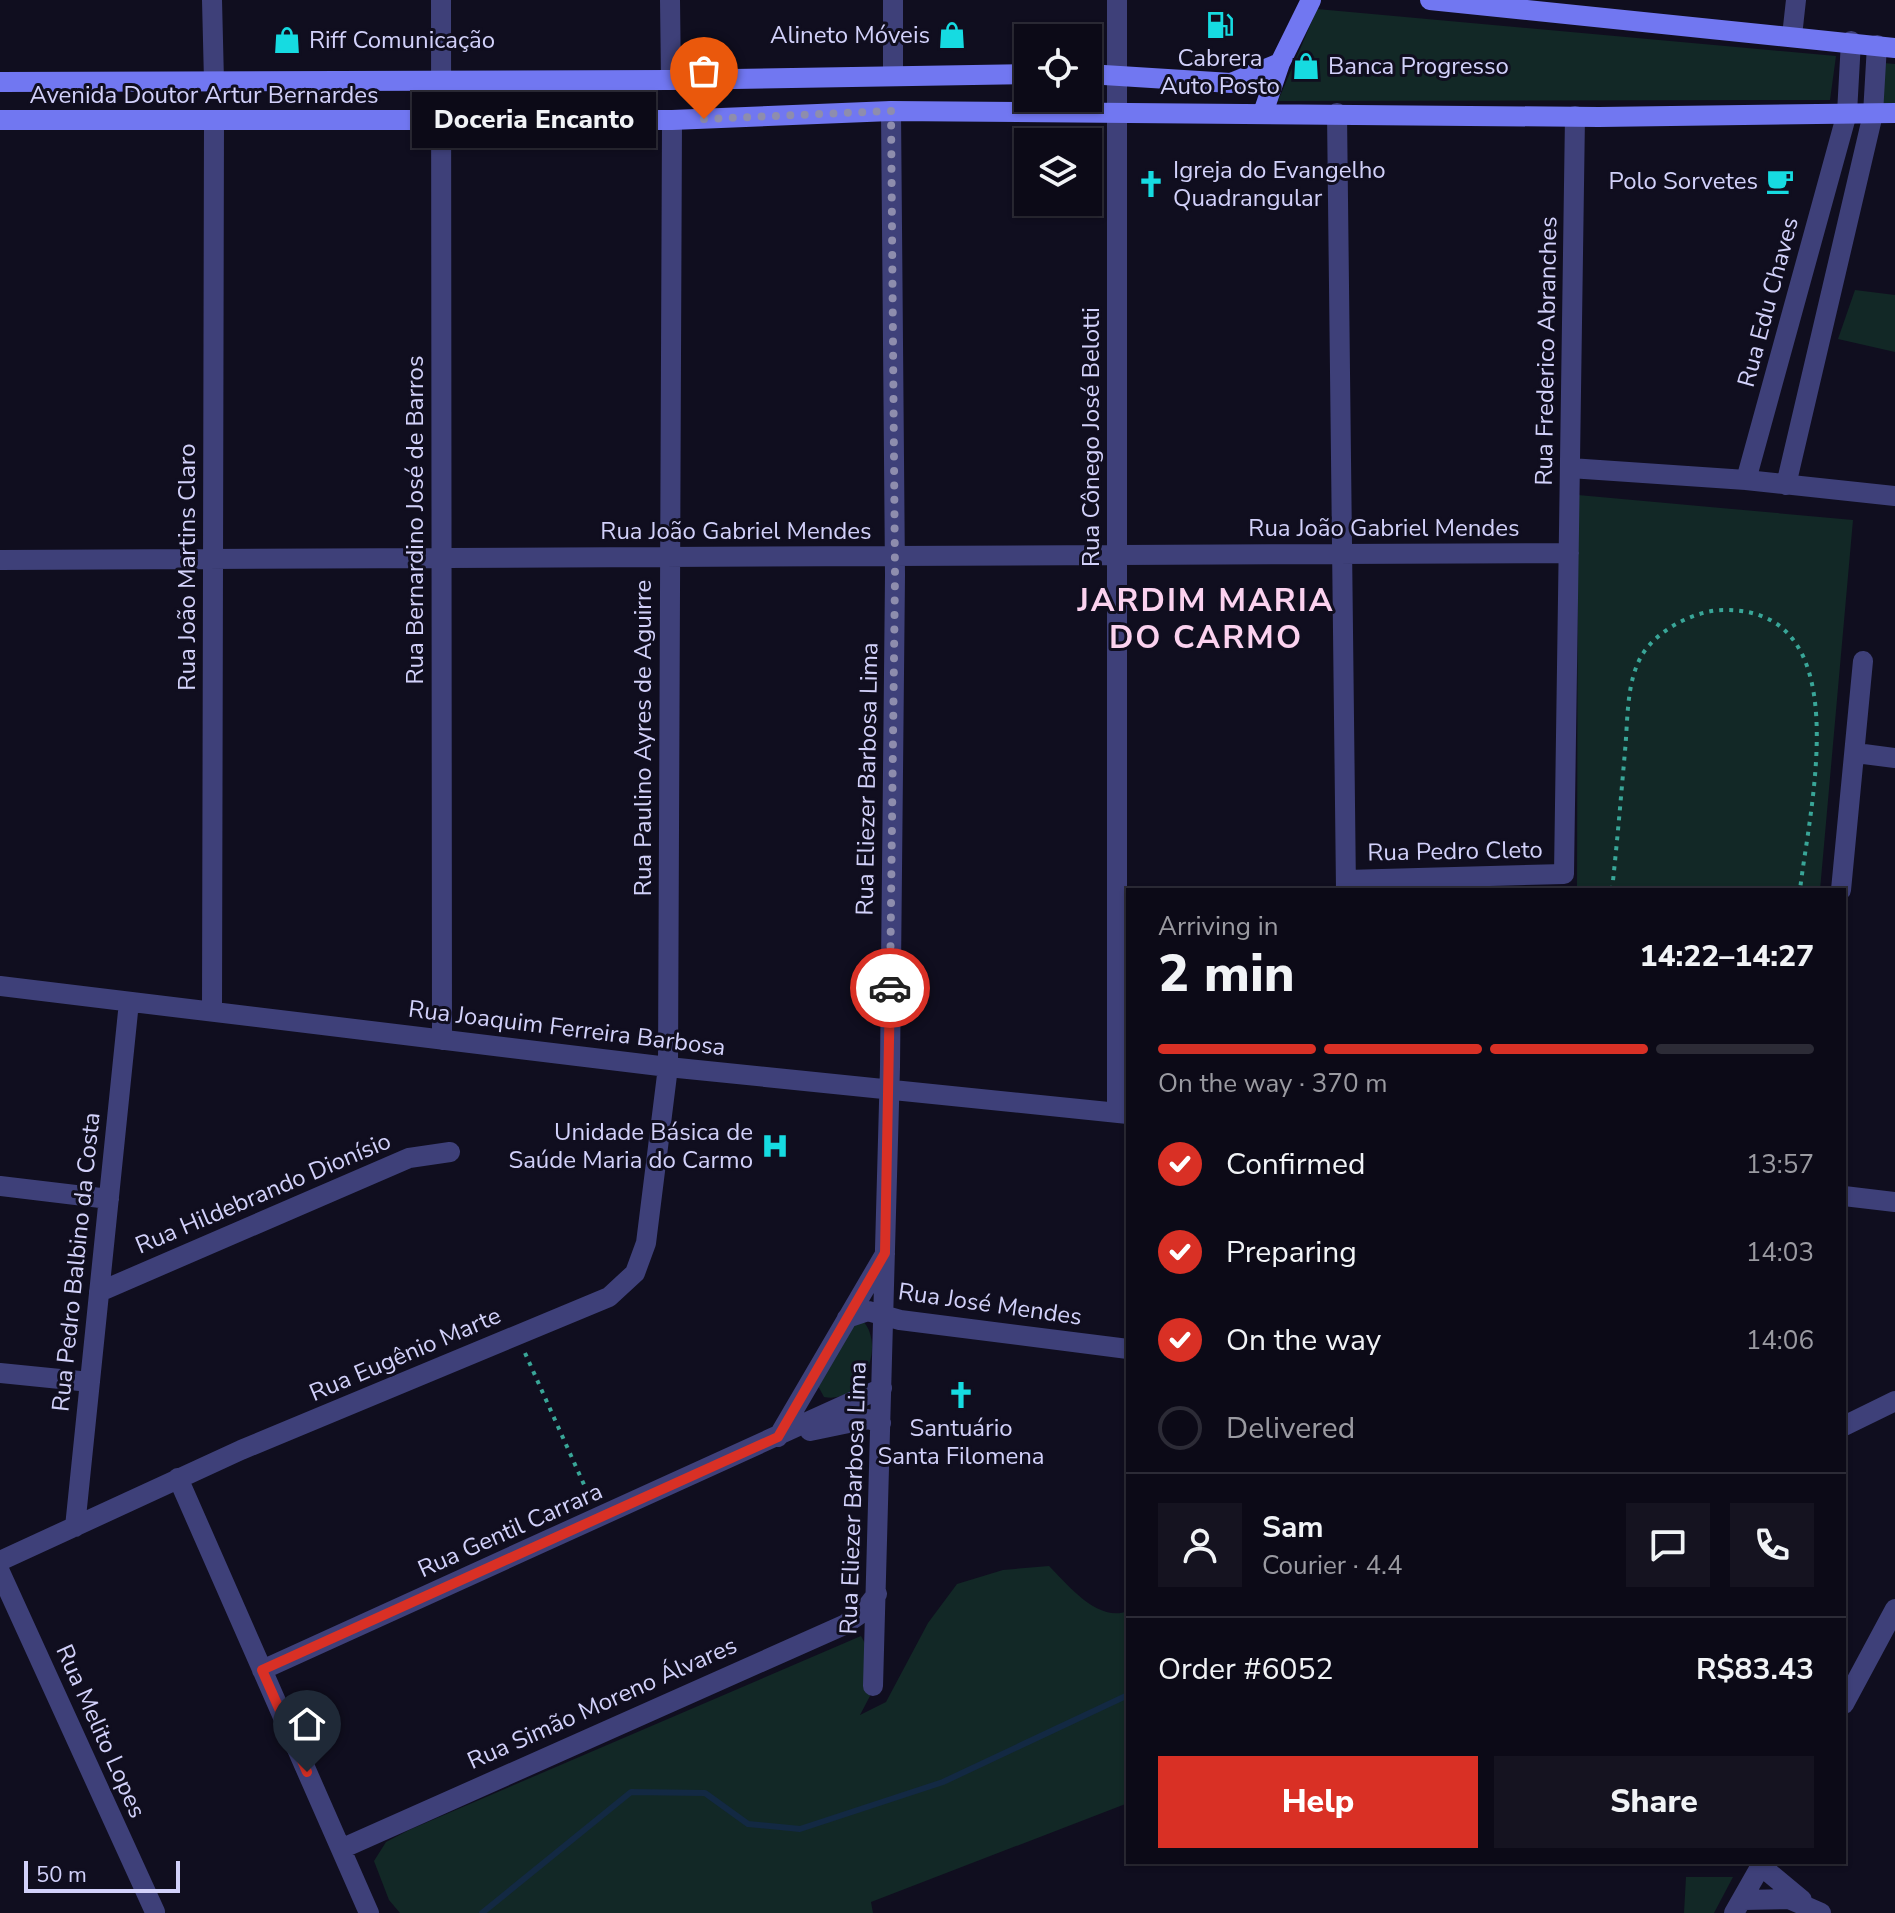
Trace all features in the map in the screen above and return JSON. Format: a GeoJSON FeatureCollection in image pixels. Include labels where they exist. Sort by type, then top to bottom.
{"type":"FeatureCollection","features":[{"type":"Feature","properties":{"kind":"main road"},"geometry":{"type":"LineString","coordinates":[[1263,113],[1280,63],[1311,0]]}},
{"type":"Feature","properties":{"kind":"main road"},"geometry":{"type":"LineString","coordinates":[[1430,0],[1886,46]]}},
{"type":"Feature","properties":{"kind":"main road"},"geometry":{"type":"LineString","coordinates":[[1102,74],[1231,83],[1280,63]]}},
{"type":"Feature","properties":{"kind":"main road","name":"Avenida Doutor Artur Bernardes"},"geometry":{"type":"LineString","coordinates":[[0,82],[671,80],[1014,74]]}},
{"type":"Feature","properties":{"kind":"main road","name":"Avenida Doutor Artur Bernardes"},"geometry":{"type":"LineString","coordinates":[[0,120],[672,120],[891,111],[1575,116],[1895,113]]}},
{"type":"Feature","properties":{"kind":"street"},"geometry":{"type":"LineString","coordinates":[[212,0],[214,81]]}},
{"type":"Feature","properties":{"kind":"street","name":"Rua Bernardino José de Barros"},"geometry":{"type":"LineString","coordinates":[[441,0],[442,1040]]}},
{"type":"Feature","properties":{"kind":"street"},"geometry":{"type":"LineString","coordinates":[[670,0],[671,80]]}},
{"type":"Feature","properties":{"kind":"street"},"geometry":{"type":"LineString","coordinates":[[893,0],[893,74]]}},
{"type":"Feature","properties":{"kind":"street","name":"Rua Cônego José Belotti"},"geometry":{"type":"LineString","coordinates":[[1117,0],[1117,555],[1122,1114]]}},
{"type":"Feature","properties":{"kind":"street"},"geometry":{"type":"LineString","coordinates":[[1792,36],[1796,0]]}},
{"type":"Feature","properties":{"kind":"street","name":"Rua Edu Chaves"},"geometry":{"type":"LineString","coordinates":[[1746,480],[1847,113],[1851,41]]}},
{"type":"Feature","properties":{"kind":"street"},"geometry":{"type":"LineString","coordinates":[[1786,485],[1873,114],[1886,46]]}},
{"type":"Feature","properties":{"kind":"street","name":"Rua Eliezer Barbosa Lima"},"geometry":{"type":"LineString","coordinates":[[873,1686],[884,1316],[895,556],[891,111]]}},
{"type":"Feature","properties":{"kind":"street"},"geometry":{"type":"LineString","coordinates":[[1337,113],[1346,885]]}},
{"type":"Feature","properties":{"kind":"street","name":"Rua Frederico Abranches"},"geometry":{"type":"LineString","coordinates":[[1564,874],[1575,116]]}},
{"type":"Feature","properties":{"kind":"street","name":"Rua Paulino Ayres de Aguirre"},"geometry":{"type":"LineString","coordinates":[[668,1067],[672,120]]}},
{"type":"Feature","properties":{"kind":"street","name":"Rua João Martins Claro"},"geometry":{"type":"LineString","coordinates":[[212,1011],[214,122]]}},
{"type":"Feature","properties":{"kind":"street"},"geometry":{"type":"LineString","coordinates":[[1570,468],[1746,480],[1895,496]]}},
{"type":"Feature","properties":{"kind":"street","name":"Rua João Gabriel Mendes"},"geometry":{"type":"LineString","coordinates":[[0,560],[1569,553]]}},
{"type":"Feature","properties":{"kind":"street"},"geometry":{"type":"LineString","coordinates":[[1841,888],[1863,661]]}},
{"type":"Feature","properties":{"kind":"street"},"geometry":{"type":"LineString","coordinates":[[1856,753],[1895,758]]}},
{"type":"Feature","properties":{"kind":"street","name":"Rua Pedro Cleto"},"geometry":{"type":"LineString","coordinates":[[1346,885],[1564,874]]}},
{"type":"Feature","properties":{"kind":"street","name":"Rua Joaquim Ferreira Barbosa"},"geometry":{"type":"LineString","coordinates":[[0,986],[668,1067],[1122,1114]]}},
{"type":"Feature","properties":{"kind":"street","name":"Rua Pedro Balbino da Costa"},"geometry":{"type":"LineString","coordinates":[[75,1527],[129,1002]]}},
{"type":"Feature","properties":{"kind":"street","name":"Rua Eugênio Marte"},"geometry":{"type":"LineString","coordinates":[[0,1561],[178,1478],[609,1297],[635,1273],[646,1243],[668,1067]]}},
{"type":"Feature","properties":{"kind":"street","name":"Rua Hildebrando Dionísio"},"geometry":{"type":"LineString","coordinates":[[99,1292],[409,1158],[450,1152]]}},
{"type":"Feature","properties":{"kind":"street"},"geometry":{"type":"LineString","coordinates":[[0,1186],[109,1199]]}},
{"type":"Feature","properties":{"kind":"street"},"geometry":{"type":"LineString","coordinates":[[1846,1196],[1895,1202]]}},
{"type":"Feature","properties":{"kind":"street"},"geometry":{"type":"LineString","coordinates":[[778,1437],[885,1253]]}},
{"type":"Feature","properties":{"kind":"street","name":"Rua José Mendes"},"geometry":{"type":"LineString","coordinates":[[847,1318],[868,1311],[884,1316],[1126,1349]]}},
{"type":"Feature","properties":{"kind":"street"},"geometry":{"type":"LineString","coordinates":[[0,1373],[90,1382]]}},
{"type":"Feature","properties":{"kind":"street","name":"Rua Gentil Carrara"},"geometry":{"type":"LineString","coordinates":[[262,1670],[882,1388]]}},
{"type":"Feature","properties":{"kind":"street"},"geometry":{"type":"LineString","coordinates":[[1846,1425],[1895,1401]]}},
{"type":"Feature","properties":{"kind":"street","name":"Rua Gentil Carrara"},"geometry":{"type":"LineString","coordinates":[[778,1437],[868,1419],[881,1423]]}},
{"type":"Feature","properties":{"kind":"street"},"geometry":{"type":"LineString","coordinates":[[178,1478],[369,1913]]}},
{"type":"Feature","properties":{"kind":"street","name":"Rua Melito Lopes"},"geometry":{"type":"LineString","coordinates":[[0,1572],[155,1912]]}},
{"type":"Feature","properties":{"kind":"street","name":"Rua Simão Moreno Álvares"},"geometry":{"type":"LineString","coordinates":[[341,1849],[844,1625],[863,1612],[877,1594]]}},
{"type":"Feature","properties":{"kind":"street"},"geometry":{"type":"LineString","coordinates":[[1846,1700],[1895,1609]]}},
{"type":"Feature","properties":{"kind":"street"},"geometry":{"type":"LineString","coordinates":[[1739,1906],[1762,1864],[1815,1909]]}},
{"type":"Feature","properties":{"kind":"street"},"geometry":{"type":"LineString","coordinates":[[1739,1906],[1771,1897],[1815,1909]]}},
{"type":"Feature","properties":{"kind":"path"},"geometry":{"type":"LineString","coordinates":[[1612,888],[1634,674],[1654,640],[1684,621],[1720,610],[1738,610],[1778,624],[1795,641],[1815,686],[1817,736],[1800,888]]}},
{"type":"Feature","properties":{"kind":"path"},"geometry":{"type":"LineString","coordinates":[[517,1335],[599,1518]]}},
{"type":"Feature","properties":{"kind":"green space"},"geometry":{"type":"Polygon","coordinates":[[[1317,9],[1836,56],[1830,100],[1278,101],[1317,9]]]}},
{"type":"Feature","properties":{"kind":"green space"},"geometry":{"type":"Polygon","coordinates":[[[1884,63],[1895,64],[1895,104],[1879,104],[1884,63]]]}},
{"type":"Feature","properties":{"kind":"green space"},"geometry":{"type":"Polygon","coordinates":[[[1855,290],[1895,295],[1895,352],[1838,339],[1855,290]]]}},
{"type":"Feature","properties":{"kind":"green space"},"geometry":{"type":"Polygon","coordinates":[[[1578,495],[1853,520],[1820,888],[1577,888],[1578,495]]]}},
{"type":"Feature","properties":{"kind":"green space"},"geometry":{"type":"Polygon","coordinates":[[[862,1320],[872,1344],[867,1371],[849,1392],[838,1397],[824,1397],[818,1386],[849,1326],[862,1320]]]}},
{"type":"Feature","properties":{"kind":"green space"},"geometry":{"type":"Polygon","coordinates":[[[1049,1566],[1074,1592],[1095,1607],[1106,1612],[1126,1611],[1126,1804],[871,1902],[873,1913],[400,1913],[389,1900],[374,1861],[386,1842],[861,1636],[867,1647],[870,1696],[860,1715],[886,1702],[928,1623],[957,1584],[1003,1570],[1049,1566]]]}},
{"type":"Feature","properties":{"kind":"green space"},"geometry":{"type":"Polygon","coordinates":[[[1686,1877],[1733,1877],[1714,1913],[1684,1913],[1686,1877]]]}},
{"type":"Feature","properties":{"kind":"waterway"},"geometry":{"type":"LineString","coordinates":[[482,1913],[631,1792],[705,1793],[748,1824],[800,1829],[943,1782],[1126,1696]]}},
{"type":"Feature","properties":{"kind":"way so far"},"geometry":{"type":"LineString","coordinates":[[704,119],[891,111],[895,575],[890,988]]}},
{"type":"Feature","properties":{"kind":"place","name":"Cabrera Auto Posto"},"geometry":{"type":"Point","coordinates":[1220,25]}},
{"type":"Feature","properties":{"kind":"place","name":"Alineto Móveis"},"geometry":{"type":"Point","coordinates":[952,35]}},
{"type":"Feature","properties":{"kind":"place","name":"Riff Comunicação"},"geometry":{"type":"Point","coordinates":[287,40]}},
{"type":"Feature","properties":{"kind":"place","name":"Banca Progresso"},"geometry":{"type":"Point","coordinates":[1306,66]}},
{"type":"Feature","properties":{"kind":"place","name":"Doceria Encanto"},"geometry":{"type":"Point","coordinates":[704,119]}},
{"type":"Feature","properties":{"kind":"place","name":"Polo Sorvetes"},"geometry":{"type":"Point","coordinates":[1780,181]}},
{"type":"Feature","properties":{"kind":"place","name":"Igreja do Evangelho Quadrangular"},"geometry":{"type":"Point","coordinates":[1151,184]}},
{"type":"Feature","properties":{"kind":"place","name":"Unidade Básica de Saúde Maria do Carmo"},"geometry":{"type":"Point","coordinates":[775,1146]}},
{"type":"Feature","properties":{"kind":"place","name":"Santuário Santa Filomena"},"geometry":{"type":"Point","coordinates":[961,1395]}},
{"type":"Feature","properties":{"kind":"district","name":"JARDIM MARIA DO CARMO"},"geometry":{"type":"Point","coordinates":[1206,618]}},
{"type":"Feature","properties":{"kind":"route"},"geometry":{"type":"LineString","coordinates":[[307,1772],[262,1670],[778,1437],[885,1253],[890,988]]}}]}
